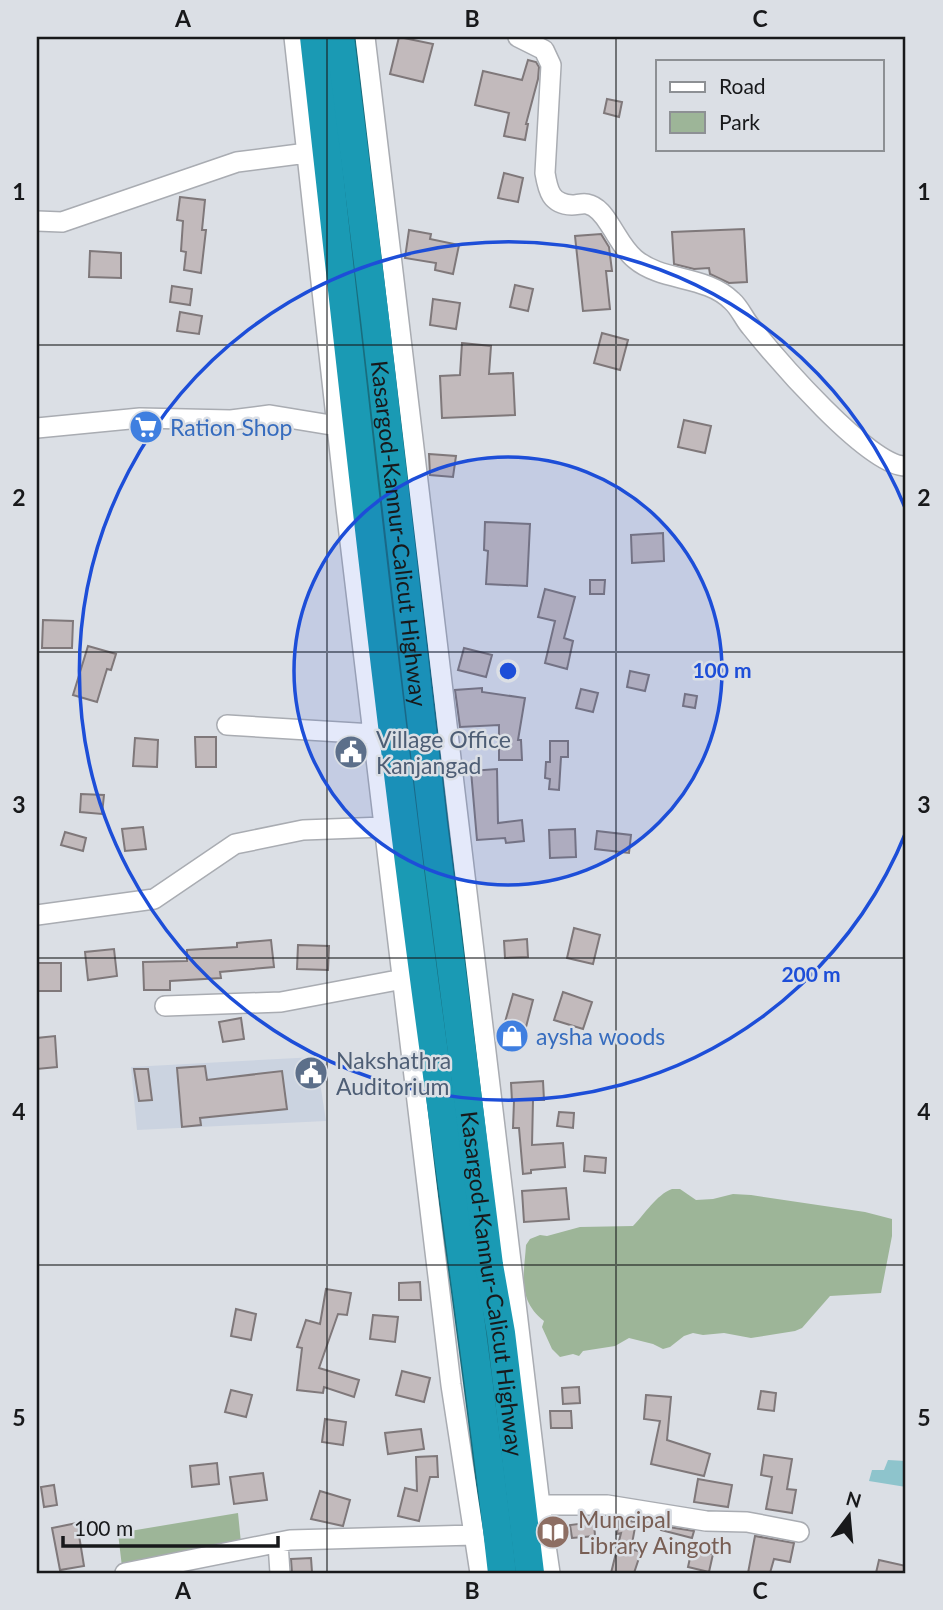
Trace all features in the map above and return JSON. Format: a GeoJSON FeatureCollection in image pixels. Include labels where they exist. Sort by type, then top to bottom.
{"type":"FeatureCollection","features":[{"type":"Feature","properties":{"kind":"highway","name":"Kasargod-Kannur-Calicut Highway"},"geometry":{"type":"LineString","coordinates":[[313,37],[374,577],[502,1573]]}},
{"type":"Feature","properties":{"kind":"highway","name":"Kasargod-Kannur-Calicut Highway"},"geometry":{"type":"LineString","coordinates":[[340,37],[376,319],[433,823],[489,1265],[502,1334],[530,1573]]}},
{"type":"Feature","properties":{"kind":"street"},"geometry":{"type":"LineString","coordinates":[[294,37],[337,426],[451,1385],[480,1573]]}},
{"type":"Feature","properties":{"kind":"street"},"geometry":{"type":"LineString","coordinates":[[365,37],[550,1573]]}},
{"type":"Feature","properties":{"kind":"street"},"geometry":{"type":"LineString","coordinates":[[518,37],[544,50],[551,65],[545,173],[554,200],[559,203],[595,207],[604,215],[636,261],[720,291],[733,302],[791,375],[859,442],[880,458],[906,466]]}},
{"type":"Feature","properties":{"kind":"street"},"geometry":{"type":"LineString","coordinates":[[37,221],[62,222],[237,162],[307,152]]}},
{"type":"Feature","properties":{"kind":"street"},"geometry":{"type":"LineString","coordinates":[[37,428],[140,418],[231,420],[271,415],[337,426]]}},
{"type":"Feature","properties":{"kind":"street"},"geometry":{"type":"LineString","coordinates":[[227,725],[373,734]]}},
{"type":"Feature","properties":{"kind":"street"},"geometry":{"type":"LineString","coordinates":[[37,915],[154,900],[235,844],[303,830],[384,827]]}},
{"type":"Feature","properties":{"kind":"street"},"geometry":{"type":"LineString","coordinates":[[165,1006],[282,1002],[402,979]]}},
{"type":"Feature","properties":{"kind":"street"},"geometry":{"type":"LineString","coordinates":[[540,1505],[607,1505],[706,1521],[747,1522],[799,1532]]}},
{"type":"Feature","properties":{"kind":"street"},"geometry":{"type":"LineString","coordinates":[[125,1573],[290,1540],[474,1535]]}},
{"type":"Feature","properties":{"kind":"street"},"geometry":{"type":"LineString","coordinates":[[278,1543],[280,1573]]}},
{"type":"Feature","properties":{"kind":"shaded area"},"geometry":{"type":"Polygon","coordinates":[[[316,1057],[326,1121],[137,1130],[131,1067],[316,1057]]]}},
{"type":"Feature","properties":{"kind":"green space"},"geometry":{"type":"Polygon","coordinates":[[[672,1189],[680,1189],[696,1200],[733,1194],[751,1195],[865,1212],[892,1219],[892,1236],[881,1293],[830,1296],[802,1328],[795,1331],[751,1338],[724,1333],[693,1333],[663,1349],[629,1338],[615,1346],[583,1351],[579,1356],[573,1354],[560,1357],[552,1349],[542,1327],[544,1321],[535,1313],[526,1295],[524,1267],[526,1245],[530,1239],[580,1227],[633,1226],[656,1200],[672,1189]]]}},
{"type":"Feature","properties":{"kind":"green space"},"geometry":{"type":"Polygon","coordinates":[[[238,1513],[241,1543],[122,1567],[118,1533],[238,1513]]]}},
{"type":"Feature","properties":{"kind":"water"},"geometry":{"type":"Polygon","coordinates":[[[888,1460],[906,1461],[906,1487],[869,1481],[872,1470],[884,1470],[888,1460]]]}},
{"type":"Feature","properties":{"kind":"building"},"geometry":{"type":"Polygon","coordinates":[[[399,37],[433,44],[423,82],[390,74],[399,37]]]}},
{"type":"Feature","properties":{"kind":"building"},"geometry":{"type":"Polygon","coordinates":[[[528,60],[536,62],[539,67],[525,140],[504,136],[509,113],[475,105],[483,71],[522,80],[528,60]]]}},
{"type":"Feature","properties":{"kind":"building"},"geometry":{"type":"Polygon","coordinates":[[[607,99],[622,102],[619,117],[604,113],[607,99]]]}},
{"type":"Feature","properties":{"kind":"building"},"geometry":{"type":"Polygon","coordinates":[[[504,173],[523,178],[518,202],[498,198],[504,173]]]}},
{"type":"Feature","properties":{"kind":"building"},"geometry":{"type":"Polygon","coordinates":[[[180,197],[205,200],[202,230],[206,230],[201,273],[184,270],[186,252],[181,251],[183,221],[177,220],[180,197]]]}},
{"type":"Feature","properties":{"kind":"building"},"geometry":{"type":"Polygon","coordinates":[[[744,229],[747,282],[729,283],[710,274],[709,268],[694,269],[674,264],[672,232],[744,229]]]}},
{"type":"Feature","properties":{"kind":"building"},"geometry":{"type":"Polygon","coordinates":[[[409,230],[431,234],[430,239],[459,245],[453,274],[435,270],[436,263],[405,258],[409,230]]]}},
{"type":"Feature","properties":{"kind":"building"},"geometry":{"type":"Polygon","coordinates":[[[601,234],[609,247],[612,271],[606,271],[610,309],[583,311],[575,236],[601,234]]]}},
{"type":"Feature","properties":{"kind":"building"},"geometry":{"type":"Polygon","coordinates":[[[90,251],[121,253],[121,278],[89,277],[90,251]]]}},
{"type":"Feature","properties":{"kind":"building"},"geometry":{"type":"Polygon","coordinates":[[[515,285],[533,289],[528,311],[510,307],[515,285]]]}},
{"type":"Feature","properties":{"kind":"building"},"geometry":{"type":"Polygon","coordinates":[[[172,286],[192,289],[190,305],[170,302],[172,286]]]}},
{"type":"Feature","properties":{"kind":"building"},"geometry":{"type":"Polygon","coordinates":[[[433,299],[460,303],[456,329],[430,325],[433,299]]]}},
{"type":"Feature","properties":{"kind":"building"},"geometry":{"type":"Polygon","coordinates":[[[180,312],[202,316],[199,334],[177,331],[180,312]]]}},
{"type":"Feature","properties":{"kind":"building"},"geometry":{"type":"Polygon","coordinates":[[[602,333],[628,340],[620,370],[594,363],[602,333]]]}},
{"type":"Feature","properties":{"kind":"building"},"geometry":{"type":"Polygon","coordinates":[[[462,343],[491,346],[489,374],[513,373],[515,415],[442,418],[440,376],[460,375],[462,343]]]}},
{"type":"Feature","properties":{"kind":"building"},"geometry":{"type":"Polygon","coordinates":[[[684,420],[711,426],[705,453],[678,447],[684,420]]]}},
{"type":"Feature","properties":{"kind":"building"},"geometry":{"type":"Polygon","coordinates":[[[429,454],[456,456],[453,477],[430,475],[429,454]]]}},
{"type":"Feature","properties":{"kind":"building"},"geometry":{"type":"Polygon","coordinates":[[[485,522],[530,524],[527,586],[486,584],[488,551],[484,550],[485,522]]]}},
{"type":"Feature","properties":{"kind":"building"},"geometry":{"type":"Polygon","coordinates":[[[663,533],[664,561],[632,563],[631,535],[663,533]]]}},
{"type":"Feature","properties":{"kind":"building"},"geometry":{"type":"Polygon","coordinates":[[[590,580],[605,580],[604,594],[590,594],[590,580]]]}},
{"type":"Feature","properties":{"kind":"building"},"geometry":{"type":"Polygon","coordinates":[[[545,589],[575,597],[564,638],[573,641],[567,669],[545,663],[555,621],[538,617],[545,589]]]}},
{"type":"Feature","properties":{"kind":"building"},"geometry":{"type":"Polygon","coordinates":[[[43,620],[73,621],[72,648],[42,648],[43,620]]]}},
{"type":"Feature","properties":{"kind":"building"},"geometry":{"type":"Polygon","coordinates":[[[88,646],[116,654],[111,670],[107,669],[97,702],[73,695],[88,646]]]}},
{"type":"Feature","properties":{"kind":"building"},"geometry":{"type":"Polygon","coordinates":[[[464,648],[492,655],[486,677],[458,670],[464,648]]]}},
{"type":"Feature","properties":{"kind":"building"},"geometry":{"type":"Polygon","coordinates":[[[630,671],[649,675],[645,691],[627,687],[630,671]]]}},
{"type":"Feature","properties":{"kind":"building"},"geometry":{"type":"Polygon","coordinates":[[[482,688],[482,692],[525,698],[518,740],[521,740],[522,760],[499,760],[499,725],[460,727],[455,690],[482,688]]]}},
{"type":"Feature","properties":{"kind":"building"},"geometry":{"type":"Polygon","coordinates":[[[581,689],[598,693],[593,712],[576,708],[581,689]]]}},
{"type":"Feature","properties":{"kind":"building"},"geometry":{"type":"Polygon","coordinates":[[[685,694],[697,696],[695,708],[683,706],[685,694]]]}},
{"type":"Feature","properties":{"kind":"building"},"geometry":{"type":"Polygon","coordinates":[[[195,737],[216,737],[216,767],[196,767],[195,737]]]}},
{"type":"Feature","properties":{"kind":"building"},"geometry":{"type":"Polygon","coordinates":[[[135,738],[158,740],[157,767],[133,766],[135,738]]]}},
{"type":"Feature","properties":{"kind":"building"},"geometry":{"type":"Polygon","coordinates":[[[550,741],[568,741],[568,757],[561,757],[559,790],[549,789],[550,779],[545,778],[546,762],[550,762],[550,741]]]}},
{"type":"Feature","properties":{"kind":"building"},"geometry":{"type":"Polygon","coordinates":[[[497,769],[498,823],[522,820],[524,841],[506,843],[505,838],[477,840],[471,771],[497,769]]]}},
{"type":"Feature","properties":{"kind":"building"},"geometry":{"type":"Polygon","coordinates":[[[81,794],[104,795],[102,814],[80,812],[81,794]]]}},
{"type":"Feature","properties":{"kind":"building"},"geometry":{"type":"Polygon","coordinates":[[[143,827],[146,849],[125,851],[122,829],[143,827]]]}},
{"type":"Feature","properties":{"kind":"building"},"geometry":{"type":"Polygon","coordinates":[[[575,829],[576,857],[550,858],[549,830],[575,829]]]}},
{"type":"Feature","properties":{"kind":"building"},"geometry":{"type":"Polygon","coordinates":[[[597,831],[631,835],[629,853],[595,849],[597,831]]]}},
{"type":"Feature","properties":{"kind":"building"},"geometry":{"type":"Polygon","coordinates":[[[65,832],[86,838],[83,851],[61,845],[65,832]]]}},
{"type":"Feature","properties":{"kind":"building"},"geometry":{"type":"Polygon","coordinates":[[[574,928],[600,935],[593,964],[567,958],[574,928]]]}},
{"type":"Feature","properties":{"kind":"building"},"geometry":{"type":"Polygon","coordinates":[[[527,939],[528,957],[505,958],[504,941],[527,939]]]}},
{"type":"Feature","properties":{"kind":"building"},"geometry":{"type":"Polygon","coordinates":[[[271,940],[274,967],[220,972],[221,978],[170,981],[170,990],[144,990],[143,962],[187,961],[187,950],[237,947],[237,943],[271,940]]]}},
{"type":"Feature","properties":{"kind":"building"},"geometry":{"type":"Polygon","coordinates":[[[298,945],[329,946],[328,970],[297,969],[298,945]]]}},
{"type":"Feature","properties":{"kind":"building"},"geometry":{"type":"Polygon","coordinates":[[[114,949],[117,976],[88,980],[85,952],[114,949]]]}},
{"type":"Feature","properties":{"kind":"building"},"geometry":{"type":"Polygon","coordinates":[[[37,963],[61,963],[61,991],[37,991],[37,963]]]}},
{"type":"Feature","properties":{"kind":"building"},"geometry":{"type":"Polygon","coordinates":[[[563,992],[592,1002],[583,1029],[554,1020],[563,992]]]}},
{"type":"Feature","properties":{"kind":"building"},"geometry":{"type":"Polygon","coordinates":[[[513,994],[533,1000],[526,1027],[505,1022],[513,994]]]}},
{"type":"Feature","properties":{"kind":"building"},"geometry":{"type":"Polygon","coordinates":[[[241,1018],[244,1039],[223,1042],[219,1022],[241,1018]]]}},
{"type":"Feature","properties":{"kind":"building"},"geometry":{"type":"Polygon","coordinates":[[[55,1036],[57,1067],[37,1069],[37,1038],[55,1036]]]}},
{"type":"Feature","properties":{"kind":"building"},"geometry":{"type":"Polygon","coordinates":[[[205,1066],[207,1080],[282,1071],[287,1109],[200,1118],[201,1125],[182,1127],[177,1068],[205,1066]]]}},
{"type":"Feature","properties":{"kind":"building"},"geometry":{"type":"Polygon","coordinates":[[[134,1069],[148,1069],[152,1100],[139,1101],[134,1069]]]}},
{"type":"Feature","properties":{"kind":"building"},"geometry":{"type":"Polygon","coordinates":[[[543,1081],[544,1100],[533,1100],[532,1145],[563,1143],[565,1167],[531,1170],[531,1173],[523,1174],[519,1128],[513,1128],[514,1101],[511,1083],[543,1081]]]}},
{"type":"Feature","properties":{"kind":"building"},"geometry":{"type":"Polygon","coordinates":[[[559,1112],[574,1113],[573,1128],[557,1126],[559,1112]]]}},
{"type":"Feature","properties":{"kind":"building"},"geometry":{"type":"Polygon","coordinates":[[[585,1156],[606,1158],[605,1173],[584,1171],[585,1156]]]}},
{"type":"Feature","properties":{"kind":"building"},"geometry":{"type":"Polygon","coordinates":[[[566,1188],[569,1219],[524,1222],[522,1191],[566,1188]]]}},
{"type":"Feature","properties":{"kind":"building"},"geometry":{"type":"Polygon","coordinates":[[[420,1282],[421,1300],[399,1300],[399,1283],[420,1282]]]}},
{"type":"Feature","properties":{"kind":"building"},"geometry":{"type":"Polygon","coordinates":[[[326,1289],[351,1293],[347,1315],[338,1314],[319,1368],[359,1380],[354,1397],[324,1387],[323,1393],[297,1390],[302,1348],[297,1347],[306,1320],[320,1324],[326,1289]]]}},
{"type":"Feature","properties":{"kind":"building"},"geometry":{"type":"Polygon","coordinates":[[[236,1309],[256,1314],[251,1340],[231,1336],[236,1309]]]}},
{"type":"Feature","properties":{"kind":"building"},"geometry":{"type":"Polygon","coordinates":[[[373,1315],[398,1317],[395,1342],[370,1339],[373,1315]]]}},
{"type":"Feature","properties":{"kind":"building"},"geometry":{"type":"Polygon","coordinates":[[[402,1371],[430,1378],[424,1402],[396,1395],[402,1371]]]}},
{"type":"Feature","properties":{"kind":"building"},"geometry":{"type":"Polygon","coordinates":[[[579,1387],[580,1403],[563,1404],[562,1388],[579,1387]]]}},
{"type":"Feature","properties":{"kind":"building"},"geometry":{"type":"Polygon","coordinates":[[[231,1390],[252,1395],[246,1417],[225,1412],[231,1390]]]}},
{"type":"Feature","properties":{"kind":"building"},"geometry":{"type":"Polygon","coordinates":[[[761,1391],[776,1393],[774,1411],[758,1409],[761,1391]]]}},
{"type":"Feature","properties":{"kind":"building"},"geometry":{"type":"Polygon","coordinates":[[[646,1395],[671,1397],[667,1440],[710,1454],[704,1476],[651,1464],[660,1421],[644,1419],[646,1395]]]}},
{"type":"Feature","properties":{"kind":"building"},"geometry":{"type":"Polygon","coordinates":[[[550,1411],[571,1411],[572,1428],[551,1428],[550,1411]]]}},
{"type":"Feature","properties":{"kind":"building"},"geometry":{"type":"Polygon","coordinates":[[[325,1419],[346,1422],[343,1445],[322,1442],[325,1419]]]}},
{"type":"Feature","properties":{"kind":"building"},"geometry":{"type":"Polygon","coordinates":[[[421,1429],[424,1449],[388,1454],[385,1433],[421,1429]]]}},
{"type":"Feature","properties":{"kind":"building"},"geometry":{"type":"Polygon","coordinates":[[[764,1455],[792,1459],[787,1489],[796,1490],[792,1513],[766,1509],[772,1477],[761,1475],[764,1455]]]}},
{"type":"Feature","properties":{"kind":"building"},"geometry":{"type":"Polygon","coordinates":[[[437,1456],[438,1477],[430,1477],[419,1521],[398,1516],[405,1488],[417,1491],[416,1457],[437,1456]]]}},
{"type":"Feature","properties":{"kind":"building"},"geometry":{"type":"Polygon","coordinates":[[[217,1463],[219,1484],[192,1487],[190,1466],[217,1463]]]}},
{"type":"Feature","properties":{"kind":"building"},"geometry":{"type":"Polygon","coordinates":[[[263,1473],[267,1500],[234,1504],[230,1477],[263,1473]]]}},
{"type":"Feature","properties":{"kind":"building"},"geometry":{"type":"Polygon","coordinates":[[[698,1479],[732,1485],[728,1507],[694,1502],[698,1479]]]}},
{"type":"Feature","properties":{"kind":"building"},"geometry":{"type":"Polygon","coordinates":[[[54,1485],[57,1505],[44,1507],[41,1487],[54,1485]]]}},
{"type":"Feature","properties":{"kind":"building"},"geometry":{"type":"Polygon","coordinates":[[[320,1491],[350,1500],[343,1526],[311,1519],[320,1491]]]}},
{"type":"Feature","properties":{"kind":"building"},"geometry":{"type":"Polygon","coordinates":[[[619,1519],[636,1522],[631,1549],[641,1552],[634,1573],[611,1573],[621,1533],[617,1534],[619,1519]]]}},
{"type":"Feature","properties":{"kind":"building"},"geometry":{"type":"Polygon","coordinates":[[[594,1522],[595,1536],[572,1538],[570,1525],[594,1522]]]}},
{"type":"Feature","properties":{"kind":"building"},"geometry":{"type":"Polygon","coordinates":[[[77,1523],[84,1566],[60,1570],[52,1528],[77,1523]]]}},
{"type":"Feature","properties":{"kind":"building"},"geometry":{"type":"Polygon","coordinates":[[[662,1526],[694,1531],[692,1538],[661,1530],[662,1526]]]}},
{"type":"Feature","properties":{"kind":"building"},"geometry":{"type":"Polygon","coordinates":[[[755,1536],[794,1543],[790,1562],[774,1559],[770,1573],[748,1573],[755,1536]]]}},
{"type":"Feature","properties":{"kind":"building"},"geometry":{"type":"Polygon","coordinates":[[[692,1549],[713,1554],[709,1572],[688,1567],[692,1549]]]}},
{"type":"Feature","properties":{"kind":"building"},"geometry":{"type":"Polygon","coordinates":[[[311,1558],[312,1572],[292,1573],[291,1559],[311,1558]]]}},
{"type":"Feature","properties":{"kind":"building"},"geometry":{"type":"Polygon","coordinates":[[[879,1560],[906,1566],[906,1573],[876,1573],[879,1560]]]}},
{"type":"Feature","properties":{"kind":"place","name":"Ration Shop"},"geometry":{"type":"Point","coordinates":[146,427]}},
{"type":"Feature","properties":{"kind":"place","name":"Village Office Kanjangad"},"geometry":{"type":"Point","coordinates":[351,752]}},
{"type":"Feature","properties":{"kind":"place","name":"aysha woods"},"geometry":{"type":"Point","coordinates":[512,1036]}},
{"type":"Feature","properties":{"kind":"place","name":"Nakshathra Auditorium"},"geometry":{"type":"Point","coordinates":[311,1073]}},
{"type":"Feature","properties":{"kind":"place","name":"Muncipal Library Aingoth"},"geometry":{"type":"Point","coordinates":[553,1532]}}]}
